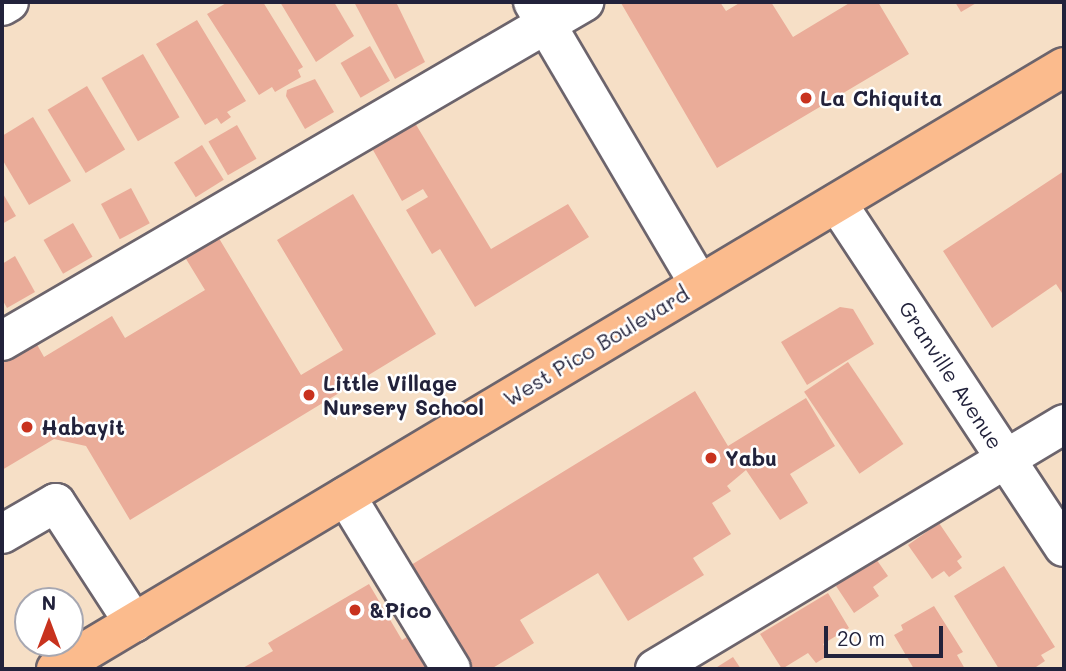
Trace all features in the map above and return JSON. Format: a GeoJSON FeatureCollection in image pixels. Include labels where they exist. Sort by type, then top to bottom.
{"type":"FeatureCollection","features":[{"type":"Feature","properties":{"kind":"main road","name":"West Pico Boulevard"},"geometry":{"type":"LineString","coordinates":[[56,669],[1064,67]]}},
{"type":"Feature","properties":{"kind":"street"},"geometry":{"type":"LineString","coordinates":[[2,6],[9,2]]}},
{"type":"Feature","properties":{"kind":"street"},"geometry":{"type":"LineString","coordinates":[[2,341],[539,12],[584,2]]}},
{"type":"Feature","properties":{"kind":"street"},"geometry":{"type":"LineString","coordinates":[[539,12],[699,284]]}},
{"type":"Feature","properties":{"kind":"street","name":"Granville Avenue"},"geometry":{"type":"LineString","coordinates":[[837,203],[1064,547]]}},
{"type":"Feature","properties":{"kind":"street"},"geometry":{"type":"LineString","coordinates":[[655,669],[1064,424]]}},
{"type":"Feature","properties":{"kind":"street"},"geometry":{"type":"LineString","coordinates":[[346,496],[451,669]]}},
{"type":"Feature","properties":{"kind":"street"},"geometry":{"type":"LineString","coordinates":[[2,534],[56,503],[135,623]]}},
{"type":"Feature","properties":{"kind":"building"},"geometry":{"type":"Polygon","coordinates":[[[228,2],[263,2],[303,67],[298,70],[301,77],[275,92],[272,87],[259,95],[207,14],[228,2]]]}},
{"type":"Feature","properties":{"kind":"building"},"geometry":{"type":"Polygon","coordinates":[[[280,2],[334,2],[354,36],[316,62],[280,2]]]}},
{"type":"Feature","properties":{"kind":"building"},"geometry":{"type":"Polygon","coordinates":[[[354,2],[396,2],[425,62],[395,79],[354,2]]]}},
{"type":"Feature","properties":{"kind":"building"},"geometry":{"type":"Polygon","coordinates":[[[720,2],[726,11],[741,2],[771,2],[793,37],[851,2],[878,2],[909,54],[717,168],[621,3],[720,2]]]}},
{"type":"Feature","properties":{"kind":"building"},"geometry":{"type":"Polygon","coordinates":[[[955,2],[978,2],[961,12],[955,2]]]}},
{"type":"Feature","properties":{"kind":"building"},"geometry":{"type":"Polygon","coordinates":[[[197,20],[246,101],[227,112],[231,117],[221,124],[217,118],[205,125],[156,44],[197,20]]]}},
{"type":"Feature","properties":{"kind":"building"},"geometry":{"type":"Polygon","coordinates":[[[370,46],[390,81],[361,98],[341,63],[370,46]]]}},
{"type":"Feature","properties":{"kind":"building"},"geometry":{"type":"Polygon","coordinates":[[[143,54],[180,117],[138,141],[101,78],[143,54]]]}},
{"type":"Feature","properties":{"kind":"building"},"geometry":{"type":"Polygon","coordinates":[[[315,79],[334,112],[305,129],[286,96],[287,90],[315,79]]]}},
{"type":"Feature","properties":{"kind":"building"},"geometry":{"type":"Polygon","coordinates":[[[87,86],[125,149],[86,173],[48,110],[87,86]]]}},
{"type":"Feature","properties":{"kind":"building"},"geometry":{"type":"Polygon","coordinates":[[[33,117],[71,181],[29,205],[2,159],[2,136],[33,117]]]}},
{"type":"Feature","properties":{"kind":"building"},"geometry":{"type":"Polygon","coordinates":[[[412,118],[491,249],[568,204],[589,237],[475,307],[440,249],[432,254],[406,210],[428,197],[423,189],[402,201],[369,143],[412,118]]]}},
{"type":"Feature","properties":{"kind":"building"},"geometry":{"type":"Polygon","coordinates":[[[237,125],[256,159],[228,175],[208,142],[237,125]]]}},
{"type":"Feature","properties":{"kind":"building"},"geometry":{"type":"Polygon","coordinates":[[[202,145],[224,180],[196,197],[174,162],[202,145]]]}},
{"type":"Feature","properties":{"kind":"building"},"geometry":{"type":"Polygon","coordinates":[[[1064,171],[1064,296],[1056,284],[992,328],[943,251],[1064,171]]]}},
{"type":"Feature","properties":{"kind":"building"},"geometry":{"type":"Polygon","coordinates":[[[131,188],[150,223],[120,239],[101,204],[131,188]]]}},
{"type":"Feature","properties":{"kind":"building"},"geometry":{"type":"Polygon","coordinates":[[[2,192],[16,216],[2,224],[2,192]]]}},
{"type":"Feature","properties":{"kind":"building"},"geometry":{"type":"Polygon","coordinates":[[[353,194],[436,334],[130,520],[86,446],[54,439],[2,470],[2,360],[35,341],[44,357],[112,316],[125,338],[205,290],[183,254],[217,235],[301,375],[343,350],[277,240],[353,194]]]}},
{"type":"Feature","properties":{"kind":"building"},"geometry":{"type":"Polygon","coordinates":[[[73,223],[92,257],[63,274],[44,240],[73,223]]]}},
{"type":"Feature","properties":{"kind":"building"},"geometry":{"type":"Polygon","coordinates":[[[15,256],[35,292],[7,308],[2,299],[2,264],[15,256]]]}},
{"type":"Feature","properties":{"kind":"building"},"geometry":{"type":"Polygon","coordinates":[[[840,307],[853,309],[874,344],[807,385],[781,342],[840,307]]]}},
{"type":"Feature","properties":{"kind":"building"},"geometry":{"type":"Polygon","coordinates":[[[848,362],[903,444],[859,474],[804,392],[848,362]]]}},
{"type":"Feature","properties":{"kind":"building"},"geometry":{"type":"Polygon","coordinates":[[[695,391],[728,446],[806,398],[835,446],[790,474],[808,503],[780,520],[746,470],[727,486],[731,491],[712,503],[731,534],[693,558],[704,575],[628,621],[598,573],[520,620],[534,643],[491,669],[457,669],[398,573],[695,391]]]}},
{"type":"Feature","properties":{"kind":"building"},"geometry":{"type":"Polygon","coordinates":[[[939,523],[962,557],[957,561],[962,568],[949,577],[944,571],[932,579],[908,545],[939,523]]]}},
{"type":"Feature","properties":{"kind":"building"},"geometry":{"type":"Polygon","coordinates":[[[874,556],[888,576],[873,587],[879,596],[854,613],[836,586],[874,556]]]}},
{"type":"Feature","properties":{"kind":"building"},"geometry":{"type":"Polygon","coordinates":[[[1004,566],[1055,647],[1041,655],[1045,661],[1033,669],[999,669],[954,596],[1004,566]]]}},
{"type":"Feature","properties":{"kind":"building","name":"&Pico"},"geometry":{"type":"Polygon","coordinates":[[[369,584],[402,640],[410,635],[430,669],[241,669],[273,651],[268,643],[369,584]]]}},
{"type":"Feature","properties":{"kind":"building"},"geometry":{"type":"Polygon","coordinates":[[[828,593],[849,628],[823,644],[829,655],[816,663],[808,653],[782,669],[760,634],[828,593]]]}},
{"type":"Feature","properties":{"kind":"building"},"geometry":{"type":"Polygon","coordinates":[[[934,606],[963,652],[957,655],[965,669],[914,669],[894,635],[903,630],[901,625],[934,606]]]}},
{"type":"Feature","properties":{"kind":"building"},"geometry":{"type":"Polygon","coordinates":[[[733,657],[741,669],[714,669],[733,657]]]}},
{"type":"Feature","properties":{"kind":"place","name":"La Chiquita"},"geometry":{"type":"Point","coordinates":[806,98]}},
{"type":"Feature","properties":{"kind":"place","name":"Little Village Nursery School"},"geometry":{"type":"Point","coordinates":[309,395]}},
{"type":"Feature","properties":{"kind":"place","name":"Habayit"},"geometry":{"type":"Point","coordinates":[27,427]}},
{"type":"Feature","properties":{"kind":"place","name":"Yabu"},"geometry":{"type":"Point","coordinates":[711,458]}},
{"type":"Feature","properties":{"kind":"place","name":"&Pico"},"geometry":{"type":"Point","coordinates":[355,610]}}]}
